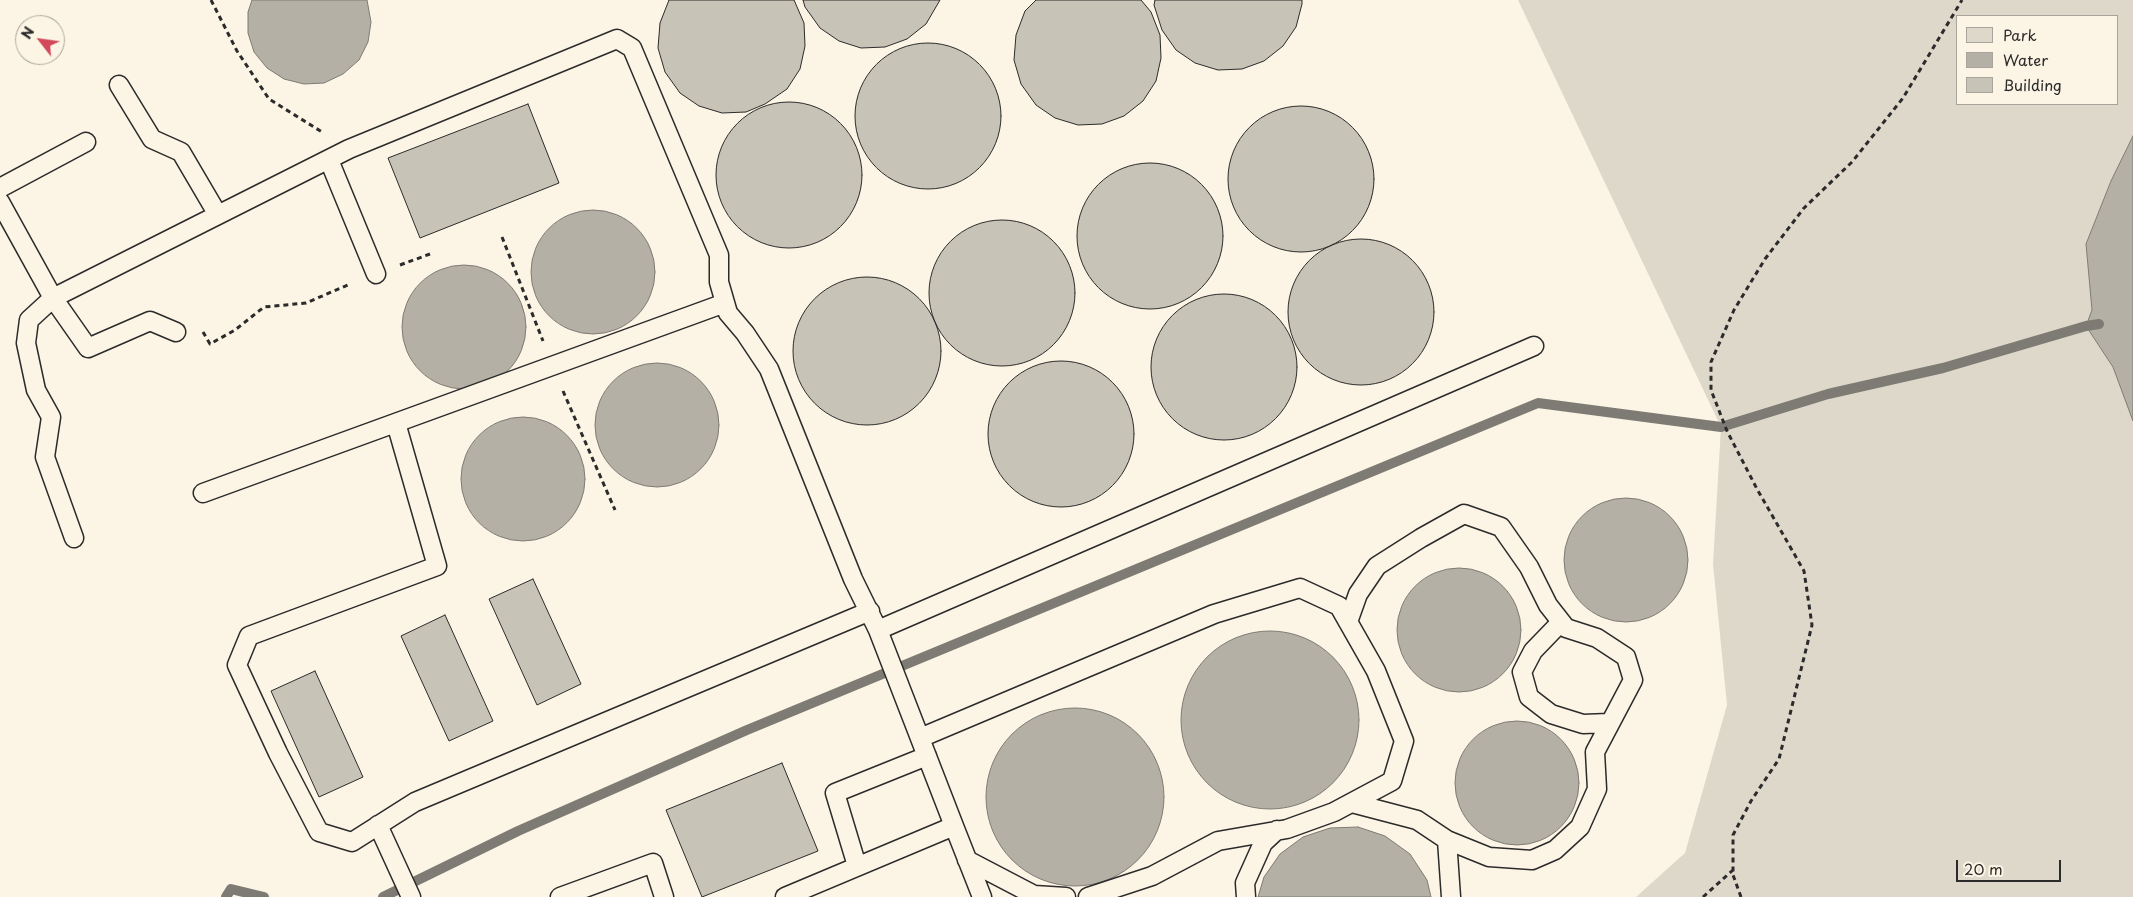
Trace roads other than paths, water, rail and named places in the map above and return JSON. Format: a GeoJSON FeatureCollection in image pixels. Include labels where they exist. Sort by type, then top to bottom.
{"type":"FeatureCollection","features":[{"type":"Feature","properties":{"kind":"lane"},"geometry":{"type":"LineString","coordinates":[[74,538],[45,457],[51,417],[36,390],[26,343],[29,320],[53,298],[349,149],[617,40],[632,48],[720,255],[719,282],[728,313],[745,333],[769,369],[853,579],[870,611],[885,647],[982,897]]}},
{"type":"Feature","properties":{"kind":"lane"},"geometry":{"type":"LineString","coordinates":[[119,85],[152,139],[181,152],[218,215]]}},
{"type":"Feature","properties":{"kind":"lane"},"geometry":{"type":"LineString","coordinates":[[0,188],[86,142]]}},
{"type":"Feature","properties":{"kind":"lane"},"geometry":{"type":"LineString","coordinates":[[329,160],[376,274]]}},
{"type":"Feature","properties":{"kind":"lane"},"geometry":{"type":"LineString","coordinates":[[0,202],[53,298],[88,348],[150,321],[176,332]]}},
{"type":"Feature","properties":{"kind":"lane"},"geometry":{"type":"LineString","coordinates":[[203,493],[725,303]]}},
{"type":"Feature","properties":{"kind":"lane"},"geometry":{"type":"LineString","coordinates":[[878,630],[1534,346]]}},
{"type":"Feature","properties":{"kind":"lane"},"geometry":{"type":"LineString","coordinates":[[396,423],[437,566],[249,636],[237,665],[278,753],[319,832],[352,842],[415,802],[870,611]]}},
{"type":"Feature","properties":{"kind":"lane"},"geometry":{"type":"LineString","coordinates":[[1348,622],[1358,594],[1377,566],[1464,514],[1501,527],[1529,567],[1548,605],[1566,628],[1597,638],[1626,657],[1633,680],[1595,752],[1597,788],[1580,827],[1556,850],[1532,860],[1489,857],[1447,840],[1417,820],[1352,803]]}},
{"type":"Feature","properties":{"kind":"lane"},"geometry":{"type":"LineString","coordinates":[[920,738],[1214,614],[1300,588],[1339,606],[1376,672],[1404,741],[1392,782],[1334,812],[1287,829],[1218,841],[1152,876],[1088,897]]}},
{"type":"Feature","properties":{"kind":"lane"},"geometry":{"type":"LineString","coordinates":[[1561,622],[1533,651],[1522,672],[1529,697],[1551,714],[1583,724],[1609,723]]}},
{"type":"Feature","properties":{"kind":"lane"},"geometry":{"type":"LineString","coordinates":[[857,866],[834,792],[928,756]]}},
{"type":"Feature","properties":{"kind":"lane"},"geometry":{"type":"LineString","coordinates":[[378,825],[410,897]]}},
{"type":"Feature","properties":{"kind":"lane"},"geometry":{"type":"LineString","coordinates":[[785,897],[954,826]]}},
{"type":"Feature","properties":{"kind":"lane"},"geometry":{"type":"LineString","coordinates":[[1246,897],[1245,883],[1263,844],[1277,830]]}},
{"type":"Feature","properties":{"kind":"lane"},"geometry":{"type":"LineString","coordinates":[[1447,840],[1451,897]]}},
{"type":"Feature","properties":{"kind":"lane"},"geometry":{"type":"LineString","coordinates":[[968,860],[1034,895],[1066,897]]}},
{"type":"Feature","properties":{"kind":"lane"},"geometry":{"type":"LineString","coordinates":[[560,897],[653,863],[664,897]]}},
{"type":"Feature","properties":{"kind":"water"},"geometry":{"type":"Polygon","coordinates":[[[252,0],[367,0],[371,22],[368,42],[359,60],[343,74],[324,83],[304,84],[284,79],[267,68],[254,52],[248,33],[248,12],[252,0]]]}},
{"type":"Feature","properties":{"kind":"water"},"geometry":{"type":"Polygon","coordinates":[[[2133,136],[2133,421],[2113,367],[2086,326],[2092,310],[2086,244],[2111,181],[2133,136]]]}},
{"type":"Feature","properties":{"kind":"water"},"geometry":{"type":"Polygon","coordinates":[[[593,210],[617,215],[637,228],[650,248],[655,272],[650,296],[637,316],[617,329],[593,334],[569,329],[549,316],[536,296],[531,272],[536,248],[549,228],[569,215],[593,210]]]}},
{"type":"Feature","properties":{"kind":"water"},"geometry":{"type":"Polygon","coordinates":[[[464,265],[488,270],[508,283],[521,303],[526,327],[521,351],[508,371],[488,384],[464,389],[440,384],[420,371],[407,351],[402,327],[407,303],[420,283],[440,270],[464,265]]]}},
{"type":"Feature","properties":{"kind":"water"},"geometry":{"type":"Polygon","coordinates":[[[657,363],[681,368],[701,381],[714,401],[719,425],[714,449],[701,469],[681,482],[657,487],[633,482],[613,469],[600,449],[595,425],[600,401],[613,381],[633,368],[657,363]]]}},
{"type":"Feature","properties":{"kind":"water"},"geometry":{"type":"Polygon","coordinates":[[[523,417],[547,422],[567,435],[580,455],[585,479],[580,503],[567,523],[547,536],[523,541],[499,536],[479,523],[466,503],[461,479],[466,455],[479,435],[499,422],[523,417]]]}},
{"type":"Feature","properties":{"kind":"water"},"geometry":{"type":"Polygon","coordinates":[[[1626,498],[1650,503],[1670,516],[1683,536],[1688,560],[1683,584],[1670,604],[1650,617],[1626,622],[1602,617],[1582,604],[1569,584],[1564,560],[1569,536],[1582,516],[1602,503],[1626,498]]]}},
{"type":"Feature","properties":{"kind":"water"},"geometry":{"type":"Polygon","coordinates":[[[1459,568],[1483,573],[1503,586],[1516,606],[1521,630],[1516,654],[1503,674],[1483,687],[1459,692],[1435,687],[1415,674],[1402,654],[1397,630],[1402,606],[1415,586],[1435,573],[1459,568]]]}},
{"type":"Feature","properties":{"kind":"water"},"geometry":{"type":"Polygon","coordinates":[[[1270,631],[1304,638],[1319,646],[1333,657],[1344,671],[1352,686],[1359,720],[1352,754],[1344,769],[1333,783],[1319,794],[1304,802],[1270,809],[1236,802],[1221,794],[1207,783],[1196,769],[1188,754],[1181,720],[1188,686],[1196,671],[1207,657],[1221,646],[1236,638],[1270,631]]]}},
{"type":"Feature","properties":{"kind":"water"},"geometry":{"type":"Polygon","coordinates":[[[1075,708],[1109,715],[1124,723],[1138,734],[1149,748],[1157,763],[1164,797],[1157,831],[1149,846],[1138,860],[1124,871],[1109,879],[1075,886],[1041,879],[1026,871],[1012,860],[1001,846],[993,831],[986,797],[993,763],[1001,748],[1012,734],[1026,723],[1041,715],[1075,708]]]}},
{"type":"Feature","properties":{"kind":"water"},"geometry":{"type":"Polygon","coordinates":[[[1517,721],[1541,726],[1561,739],[1574,759],[1579,783],[1574,807],[1561,827],[1541,840],[1517,845],[1493,840],[1473,827],[1460,807],[1455,783],[1460,759],[1473,739],[1493,726],[1517,721]]]}},
{"type":"Feature","properties":{"kind":"water"},"geometry":{"type":"Polygon","coordinates":[[[1358,827],[1385,836],[1410,854],[1427,880],[1431,897],[1258,897],[1264,877],[1280,854],[1303,837],[1330,828],[1358,827]]]}},
{"type":"Feature","properties":{"kind":"waterway"},"geometry":{"type":"LineString","coordinates":[[383,897],[518,831],[747,730],[1538,403],[1721,427],[1828,394],[1943,368],[2086,326],[2099,324]]}},
{"type":"Feature","properties":{"kind":"waterway"},"geometry":{"type":"LineString","coordinates":[[226,897],[231,889],[264,897]]}}]}
